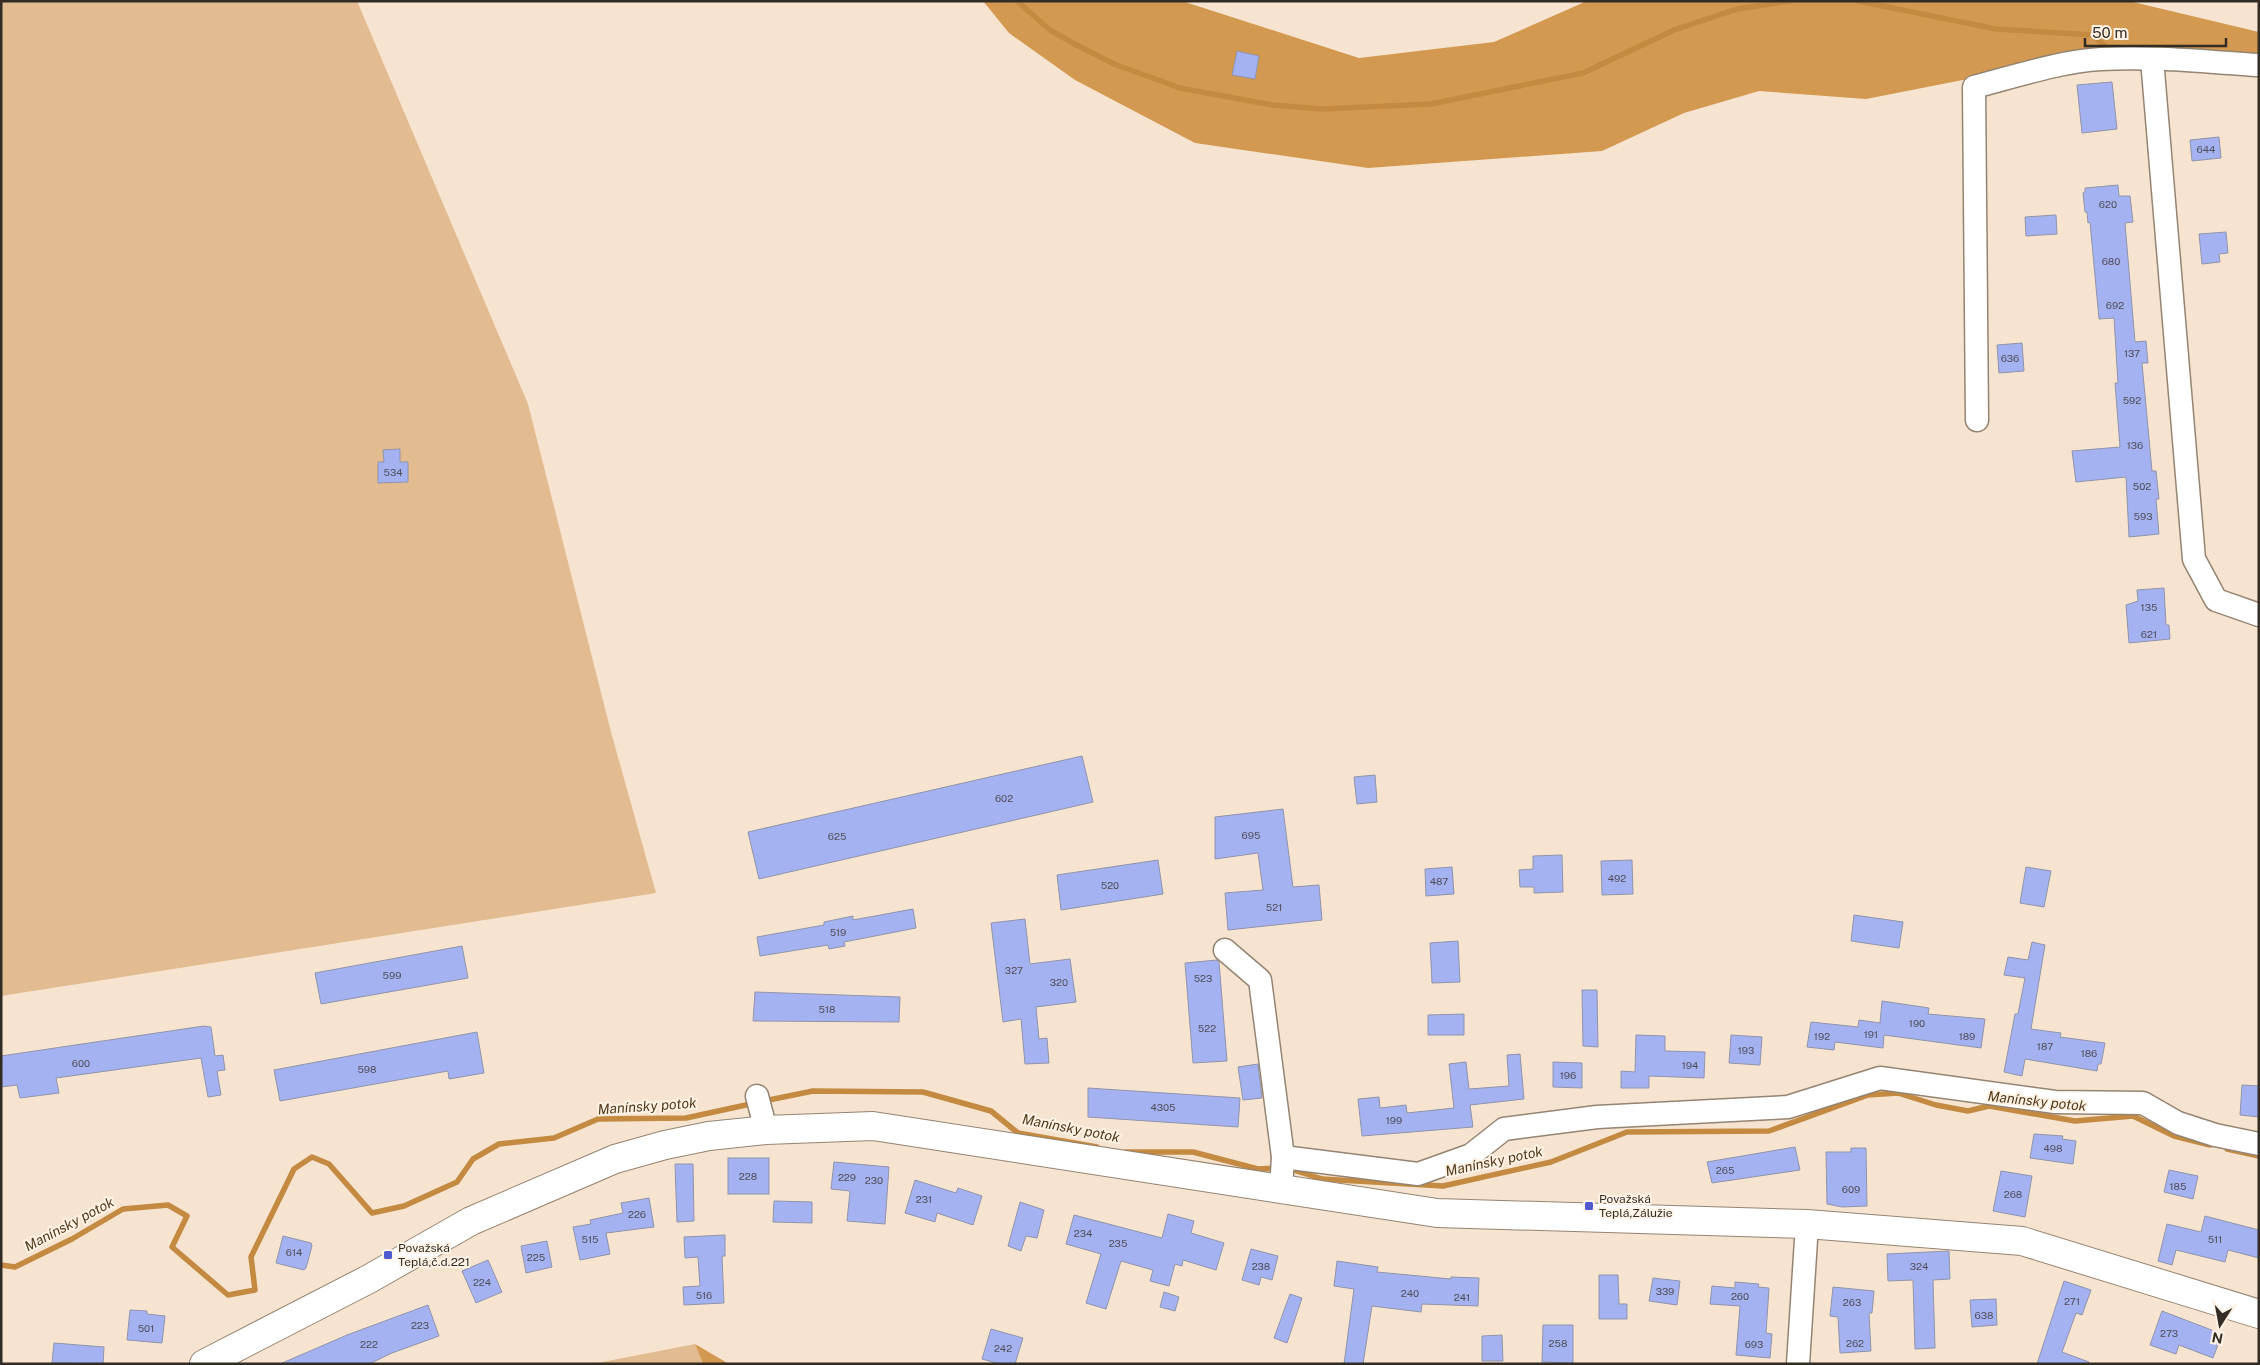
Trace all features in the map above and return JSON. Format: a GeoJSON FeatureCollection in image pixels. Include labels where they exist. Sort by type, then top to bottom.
{"type":"FeatureCollection","features":[{"type":"Feature","properties":{"kind":"street"},"geometry":{"type":"LineString","coordinates":[[1976,420],[1974,87],[2050,68],[2100,59],[2152,59],[2259,65]]}},
{"type":"Feature","properties":{"kind":"street"},"geometry":{"type":"LineString","coordinates":[[2152,59],[2194,560],[2216,600],[2259,615]]}},
{"type":"Feature","properties":{"kind":"street"},"geometry":{"type":"LineString","coordinates":[[1225,950],[1260,980],[1283,1158],[1281,1189]]}},
{"type":"Feature","properties":{"kind":"street"},"geometry":{"type":"LineString","coordinates":[[1283,1158],[1418,1174],[1471,1155],[1504,1129],[1597,1116],[1788,1107],[1880,1078],[2055,1102],[2143,1103],[2178,1123],[2215,1135],[2259,1144]]}},
{"type":"Feature","properties":{"kind":"street"},"geometry":{"type":"LineString","coordinates":[[204,1364],[369,1278],[471,1221],[615,1159],[691,1140],[761,1112],[873,1126],[1437,1213],[1807,1224],[2022,1241],[2259,1314]]}},
{"type":"Feature","properties":{"kind":"street"},"geometry":{"type":"LineString","coordinates":[[1798,1364],[1807,1224]]}},
{"type":"Feature","properties":{"kind":"shaded area"},"geometry":{"type":"Polygon","coordinates":[[[1,1],[357,1],[528,404],[611,732],[656,893],[1,996],[1,1]]]}},
{"type":"Feature","properties":{"kind":"shaded area"},"geometry":{"type":"Polygon","coordinates":[[[983,1],[1182,1],[1359,58],[1494,42],[1587,1],[2129,1],[2259,32],[2259,61],[1978,77],[1866,99],[1759,91],[1684,113],[1602,151],[1368,168],[1195,143],[1075,80],[1009,33],[983,1]]]}},
{"type":"Feature","properties":{"kind":"shaded area"},"geometry":{"type":"Polygon","coordinates":[[[695,1344],[703,1364],[592,1364],[695,1344]]]}},
{"type":"Feature","properties":{"kind":"shaded area"},"geometry":{"type":"Polygon","coordinates":[[[695,1344],[729,1364],[703,1364],[695,1344]]]}},
{"type":"Feature","properties":{"kind":"building"},"geometry":{"type":"Polygon","coordinates":[[[1237,51],[1259,56],[1255,79],[1232,75],[1237,51]]]}},
{"type":"Feature","properties":{"kind":"building"},"geometry":{"type":"Polygon","coordinates":[[[2112,82],[2117,129],[2082,133],[2077,85],[2112,82]]]}},
{"type":"Feature","properties":{"kind":"building"},"geometry":{"type":"Polygon","coordinates":[[[2219,137],[2221,158],[2192,161],[2190,140],[2219,137]]]}},
{"type":"Feature","properties":{"kind":"building"},"geometry":{"type":"Polygon","coordinates":[[[2118,185],[2119,196],[2130,196],[2133,222],[2125,223],[2135,342],[2146,341],[2148,363],[2142,363],[2152,471],[2156,471],[2159,499],[2156,499],[2159,534],[2129,537],[2126,477],[2076,482],[2072,451],[2120,447],[2115,383],[2118,383],[2114,318],[2099,319],[2090,222],[2088,223],[2087,212],[2085,212],[2083,193],[2085,188],[2118,185]]]}},
{"type":"Feature","properties":{"kind":"building"},"geometry":{"type":"Polygon","coordinates":[[[2056,215],[2057,234],[2026,236],[2025,217],[2056,215]]]}},
{"type":"Feature","properties":{"kind":"building"},"geometry":{"type":"Polygon","coordinates":[[[2226,232],[2228,253],[2219,254],[2220,262],[2202,264],[2199,234],[2226,232]]]}},
{"type":"Feature","properties":{"kind":"building"},"geometry":{"type":"Polygon","coordinates":[[[2022,343],[2024,371],[1999,373],[1997,345],[2022,343]]]}},
{"type":"Feature","properties":{"kind":"building"},"geometry":{"type":"Polygon","coordinates":[[[400,449],[400,462],[408,462],[408,482],[378,483],[378,462],[384,462],[383,450],[400,449]]]}},
{"type":"Feature","properties":{"kind":"building"},"geometry":{"type":"Polygon","coordinates":[[[2164,588],[2166,625],[2169,625],[2170,639],[2129,643],[2126,605],[2138,601],[2137,590],[2164,588]]]}},
{"type":"Feature","properties":{"kind":"building"},"geometry":{"type":"Polygon","coordinates":[[[1082,756],[1093,802],[759,879],[748,832],[1082,756]]]}},
{"type":"Feature","properties":{"kind":"building"},"geometry":{"type":"Polygon","coordinates":[[[1375,775],[1377,802],[1357,804],[1354,777],[1375,775]]]}},
{"type":"Feature","properties":{"kind":"building"},"geometry":{"type":"Polygon","coordinates":[[[1283,809],[1293,887],[1319,885],[1322,920],[1228,930],[1225,893],[1263,890],[1258,853],[1215,859],[1215,817],[1283,809]]]}},
{"type":"Feature","properties":{"kind":"building"},"geometry":{"type":"Polygon","coordinates":[[[1562,855],[1563,892],[1534,893],[1534,887],[1520,887],[1519,870],[1533,869],[1533,856],[1562,855]]]}},
{"type":"Feature","properties":{"kind":"building"},"geometry":{"type":"Polygon","coordinates":[[[1158,860],[1163,894],[1061,910],[1057,875],[1158,860]]]}},
{"type":"Feature","properties":{"kind":"building"},"geometry":{"type":"Polygon","coordinates":[[[1632,860],[1633,894],[1602,895],[1601,861],[1632,860]]]}},
{"type":"Feature","properties":{"kind":"building"},"geometry":{"type":"Polygon","coordinates":[[[1452,867],[1454,894],[1426,896],[1425,869],[1452,867]]]}},
{"type":"Feature","properties":{"kind":"building"},"geometry":{"type":"Polygon","coordinates":[[[2026,867],[2051,871],[2044,907],[2020,903],[2026,867]]]}},
{"type":"Feature","properties":{"kind":"building"},"geometry":{"type":"Polygon","coordinates":[[[913,909],[916,928],[844,942],[845,946],[829,949],[828,945],[760,956],[757,937],[824,925],[824,922],[853,916],[853,920],[913,909]]]}},
{"type":"Feature","properties":{"kind":"building"},"geometry":{"type":"Polygon","coordinates":[[[1854,915],[1903,922],[1899,948],[1851,941],[1854,915]]]}},
{"type":"Feature","properties":{"kind":"building"},"geometry":{"type":"Polygon","coordinates":[[[1025,919],[1030,964],[1070,959],[1076,1002],[1036,1007],[1039,1039],[1047,1038],[1049,1063],[1025,1064],[1021,1019],[1003,1022],[991,923],[1025,919]]]}},
{"type":"Feature","properties":{"kind":"building"},"geometry":{"type":"Polygon","coordinates":[[[1458,941],[1460,982],[1432,983],[1430,943],[1458,941]]]}},
{"type":"Feature","properties":{"kind":"building"},"geometry":{"type":"Polygon","coordinates":[[[2032,942],[2045,945],[2031,1029],[2061,1033],[2060,1037],[2105,1043],[2101,1064],[2098,1064],[2097,1071],[2025,1059],[2022,1076],[2004,1072],[2015,1014],[2018,1014],[2025,978],[2004,975],[2008,957],[2028,960],[2032,942]]]}},
{"type":"Feature","properties":{"kind":"building"},"geometry":{"type":"Polygon","coordinates":[[[462,946],[468,978],[321,1004],[315,973],[462,946]]]}},
{"type":"Feature","properties":{"kind":"building"},"geometry":{"type":"Polygon","coordinates":[[[1217,960],[1219,962],[1227,1061],[1193,1063],[1185,963],[1217,960]]]}},
{"type":"Feature","properties":{"kind":"building"},"geometry":{"type":"Polygon","coordinates":[[[1582,990],[1597,990],[1598,1047],[1583,1046],[1582,990]]]}},
{"type":"Feature","properties":{"kind":"building"},"geometry":{"type":"Polygon","coordinates":[[[755,992],[900,997],[899,1022],[753,1021],[755,992]]]}},
{"type":"Feature","properties":{"kind":"building"},"geometry":{"type":"Polygon","coordinates":[[[1882,1001],[1929,1008],[1928,1014],[1985,1019],[1981,1048],[1884,1035],[1883,1048],[1835,1042],[1834,1050],[1807,1047],[1811,1022],[1858,1027],[1859,1020],[1880,1023],[1882,1001]]]}},
{"type":"Feature","properties":{"kind":"building"},"geometry":{"type":"Polygon","coordinates":[[[1464,1014],[1464,1035],[1428,1035],[1428,1015],[1464,1014]]]}},
{"type":"Feature","properties":{"kind":"building"},"geometry":{"type":"Polygon","coordinates":[[[204,1026],[211,1027],[215,1056],[223,1055],[225,1070],[217,1071],[221,1095],[208,1097],[201,1058],[56,1078],[59,1093],[20,1098],[17,1085],[1,1087],[1,1056],[204,1026]]]}},
{"type":"Feature","properties":{"kind":"building"},"geometry":{"type":"Polygon","coordinates":[[[477,1032],[484,1073],[449,1079],[448,1071],[280,1101],[274,1070],[477,1032]]]}},
{"type":"Feature","properties":{"kind":"building"},"geometry":{"type":"Polygon","coordinates":[[[1636,1035],[1665,1036],[1665,1051],[1705,1052],[1704,1078],[1649,1076],[1649,1088],[1621,1088],[1621,1071],[1635,1072],[1636,1035]]]}},
{"type":"Feature","properties":{"kind":"building"},"geometry":{"type":"Polygon","coordinates":[[[1731,1035],[1762,1037],[1760,1065],[1729,1063],[1731,1035]]]}},
{"type":"Feature","properties":{"kind":"building"},"geometry":{"type":"Polygon","coordinates":[[[1520,1054],[1524,1099],[1470,1105],[1473,1127],[1362,1136],[1358,1099],[1379,1097],[1380,1108],[1406,1105],[1407,1113],[1454,1108],[1449,1064],[1466,1062],[1469,1089],[1509,1086],[1507,1055],[1520,1054]]]}},
{"type":"Feature","properties":{"kind":"building"},"geometry":{"type":"Polygon","coordinates":[[[1553,1062],[1582,1063],[1582,1088],[1553,1087],[1553,1062]]]}},
{"type":"Feature","properties":{"kind":"building"},"geometry":{"type":"Polygon","coordinates":[[[1258,1064],[1262,1098],[1243,1100],[1238,1067],[1258,1064]]]}},
{"type":"Feature","properties":{"kind":"building"},"geometry":{"type":"Polygon","coordinates":[[[2242,1085],[2259,1086],[2259,1117],[2240,1115],[2242,1085]]]}},
{"type":"Feature","properties":{"kind":"building"},"geometry":{"type":"Polygon","coordinates":[[[1088,1088],[1240,1098],[1238,1127],[1088,1117],[1088,1088]]]}},
{"type":"Feature","properties":{"kind":"building"},"geometry":{"type":"Polygon","coordinates":[[[2034,1134],[2063,1136],[2062,1139],[2076,1141],[2073,1164],[2030,1158],[2034,1134]]]}},
{"type":"Feature","properties":{"kind":"building"},"geometry":{"type":"Polygon","coordinates":[[[1795,1147],[1800,1170],[1712,1183],[1707,1162],[1795,1147]]]}},
{"type":"Feature","properties":{"kind":"building"},"geometry":{"type":"Polygon","coordinates":[[[1851,1148],[1866,1148],[1867,1206],[1842,1207],[1827,1204],[1826,1152],[1851,1152],[1851,1148]]]}},
{"type":"Feature","properties":{"kind":"building"},"geometry":{"type":"Polygon","coordinates":[[[728,1158],[769,1158],[769,1194],[728,1194],[728,1158]]]}},
{"type":"Feature","properties":{"kind":"building"},"geometry":{"type":"Polygon","coordinates":[[[834,1162],[889,1167],[885,1224],[847,1221],[850,1191],[831,1189],[834,1162]]]}},
{"type":"Feature","properties":{"kind":"building"},"geometry":{"type":"Polygon","coordinates":[[[675,1164],[693,1164],[694,1221],[677,1222],[675,1164]]]}},
{"type":"Feature","properties":{"kind":"building"},"geometry":{"type":"Polygon","coordinates":[[[2169,1170],[2198,1176],[2193,1199],[2164,1192],[2169,1170]]]}},
{"type":"Feature","properties":{"kind":"building"},"geometry":{"type":"Polygon","coordinates":[[[2001,1171],[2032,1176],[2025,1217],[1993,1211],[2001,1171]]]}},
{"type":"Feature","properties":{"kind":"building"},"geometry":{"type":"Polygon","coordinates":[[[915,1180],[956,1193],[958,1188],[982,1196],[973,1225],[937,1213],[935,1222],[905,1213],[915,1180]]]}},
{"type":"Feature","properties":{"kind":"building"},"geometry":{"type":"Polygon","coordinates":[[[649,1198],[654,1227],[606,1233],[610,1254],[580,1260],[573,1227],[591,1224],[590,1220],[623,1213],[621,1203],[649,1198]]]}},
{"type":"Feature","properties":{"kind":"building"},"geometry":{"type":"Polygon","coordinates":[[[774,1201],[812,1202],[812,1223],[773,1222],[774,1201]]]}},
{"type":"Feature","properties":{"kind":"building"},"geometry":{"type":"Polygon","coordinates":[[[1020,1202],[1044,1210],[1037,1238],[1026,1236],[1021,1251],[1008,1246],[1020,1202]]]}},
{"type":"Feature","properties":{"kind":"building"},"geometry":{"type":"Polygon","coordinates":[[[1168,1214],[1194,1221],[1191,1233],[1224,1243],[1216,1270],[1183,1260],[1182,1266],[1175,1264],[1169,1286],[1150,1281],[1153,1270],[1121,1261],[1106,1309],[1086,1303],[1101,1254],[1066,1244],[1074,1215],[1162,1238],[1168,1214]]]}},
{"type":"Feature","properties":{"kind":"building"},"geometry":{"type":"Polygon","coordinates":[[[2205,1216],[2259,1230],[2259,1258],[2228,1250],[2225,1262],[2176,1250],[2172,1265],[2158,1261],[2167,1224],[2201,1232],[2205,1216]]]}},
{"type":"Feature","properties":{"kind":"building"},"geometry":{"type":"Polygon","coordinates":[[[725,1235],[725,1256],[722,1256],[724,1303],[684,1305],[683,1287],[700,1286],[698,1257],[685,1258],[684,1237],[725,1235]]]}},
{"type":"Feature","properties":{"kind":"building"},"geometry":{"type":"Polygon","coordinates":[[[283,1236],[311,1243],[312,1246],[304,1270],[276,1263],[283,1236]]]}},
{"type":"Feature","properties":{"kind":"building"},"geometry":{"type":"Polygon","coordinates":[[[547,1241],[552,1267],[526,1273],[521,1246],[547,1241]]]}},
{"type":"Feature","properties":{"kind":"building"},"geometry":{"type":"Polygon","coordinates":[[[1251,1249],[1278,1256],[1272,1280],[1261,1277],[1259,1285],[1242,1280],[1251,1249]]]}},
{"type":"Feature","properties":{"kind":"building"},"geometry":{"type":"Polygon","coordinates":[[[1949,1251],[1950,1279],[1933,1280],[1935,1348],[1915,1349],[1913,1280],[1888,1281],[1887,1254],[1949,1251]]]}},
{"type":"Feature","properties":{"kind":"building"},"geometry":{"type":"Polygon","coordinates":[[[488,1260],[502,1292],[476,1303],[462,1271],[488,1260]]]}},
{"type":"Feature","properties":{"kind":"building"},"geometry":{"type":"Polygon","coordinates":[[[1337,1261],[1378,1267],[1377,1272],[1451,1279],[1451,1277],[1479,1278],[1478,1306],[1422,1304],[1421,1312],[1372,1306],[1363,1364],[1344,1364],[1354,1289],[1334,1286],[1337,1261]]]}},
{"type":"Feature","properties":{"kind":"building"},"geometry":{"type":"Polygon","coordinates":[[[1599,1275],[1618,1275],[1619,1304],[1627,1304],[1627,1319],[1599,1319],[1599,1275]]]}},
{"type":"Feature","properties":{"kind":"building"},"geometry":{"type":"Polygon","coordinates":[[[1653,1278],[1680,1281],[1677,1305],[1649,1301],[1653,1278]]]}},
{"type":"Feature","properties":{"kind":"building"},"geometry":{"type":"Polygon","coordinates":[[[2064,1281],[2091,1290],[2082,1315],[2076,1313],[2062,1352],[2089,1362],[2089,1364],[2037,1364],[2064,1281]]]}},
{"type":"Feature","properties":{"kind":"building"},"geometry":{"type":"Polygon","coordinates":[[[1735,1282],[1759,1284],[1758,1287],[1769,1288],[1766,1333],[1772,1334],[1770,1358],[1736,1355],[1740,1306],[1710,1304],[1712,1286],[1735,1288],[1735,1282]]]}},
{"type":"Feature","properties":{"kind":"building"},"geometry":{"type":"Polygon","coordinates":[[[1833,1287],[1874,1291],[1872,1313],[1869,1313],[1871,1351],[1840,1353],[1838,1317],[1830,1316],[1833,1287]]]}},
{"type":"Feature","properties":{"kind":"building"},"geometry":{"type":"Polygon","coordinates":[[[1164,1292],[1179,1297],[1175,1311],[1160,1307],[1164,1292]]]}},
{"type":"Feature","properties":{"kind":"building"},"geometry":{"type":"Polygon","coordinates":[[[1290,1294],[1302,1298],[1287,1343],[1274,1338],[1290,1294]]]}},
{"type":"Feature","properties":{"kind":"building"},"geometry":{"type":"Polygon","coordinates":[[[1996,1299],[1997,1325],[1972,1327],[1970,1300],[1996,1299]]]}},
{"type":"Feature","properties":{"kind":"building"},"geometry":{"type":"Polygon","coordinates":[[[428,1305],[439,1336],[392,1353],[369,1364],[280,1364],[347,1335],[428,1305]]]}},
{"type":"Feature","properties":{"kind":"building"},"geometry":{"type":"Polygon","coordinates":[[[130,1310],[147,1311],[147,1314],[165,1316],[162,1343],[127,1340],[130,1310]]]}},
{"type":"Feature","properties":{"kind":"building"},"geometry":{"type":"Polygon","coordinates":[[[2162,1311],[2222,1334],[2213,1358],[2179,1345],[2176,1354],[2150,1345],[2162,1311]]]}},
{"type":"Feature","properties":{"kind":"building"},"geometry":{"type":"Polygon","coordinates":[[[1543,1325],[1573,1325],[1573,1363],[1542,1362],[1543,1325]]]}},
{"type":"Feature","properties":{"kind":"building"},"geometry":{"type":"Polygon","coordinates":[[[991,1329],[1023,1338],[1015,1364],[1000,1364],[982,1359],[991,1329]]]}},
{"type":"Feature","properties":{"kind":"building"},"geometry":{"type":"Polygon","coordinates":[[[1502,1335],[1503,1361],[1482,1361],[1482,1336],[1502,1335]]]}},
{"type":"Feature","properties":{"kind":"building"},"geometry":{"type":"Polygon","coordinates":[[[54,1343],[104,1347],[103,1364],[52,1363],[54,1343]]]}},
{"type":"Feature","properties":{"kind":"waterway"},"geometry":{"type":"LineString","coordinates":[[1017,1],[1050,30],[1073,43],[1114,64],[1180,88],[1272,105],[1322,109],[1431,104],[1583,73],[1674,30],[1737,9],[1789,1]]}},
{"type":"Feature","properties":{"kind":"waterway"},"geometry":{"type":"LineString","coordinates":[[1858,1],[1996,29],[2093,35],[2111,52]]}},
{"type":"Feature","properties":{"kind":"waterway","name":"Manínsky potok"},"geometry":{"type":"LineString","coordinates":[[764,1101],[813,1091],[923,1092],[991,1111],[1018,1133],[1097,1147]]}},
{"type":"Feature","properties":{"kind":"waterway","name":"Manínsky potok"},"geometry":{"type":"LineString","coordinates":[[1287,1168],[1322,1179],[1443,1186],[1551,1162],[1627,1132],[1769,1131],[1868,1095],[1898,1093],[1936,1105],[1968,1111],[1989,1106],[2075,1121],[2133,1116],[2174,1136],[2210,1145]]}},
{"type":"Feature","properties":{"kind":"waterway","name":"Manínsky potok"},"geometry":{"type":"LineString","coordinates":[[1,1265],[15,1267],[72,1239],[123,1209],[168,1205],[187,1216],[172,1247],[228,1295],[255,1290],[251,1257],[294,1169],[312,1157],[329,1164],[372,1213],[404,1206],[457,1182],[473,1159],[499,1144],[554,1138],[598,1119],[686,1118],[755,1103]]}},
{"type":"Feature","properties":{"kind":"waterway","name":"Manínsky potok"},"geometry":{"type":"LineString","coordinates":[[2227,1149],[2259,1156]]}},
{"type":"Feature","properties":{"kind":"waterway","name":"Manínsky potok"},"geometry":{"type":"LineString","coordinates":[[1126,1152],[1193,1152],[1258,1169],[1277,1168]]}},
{"type":"Feature","properties":{"kind":"place","name":"Považská Teplá,Zálužie"},"geometry":{"type":"Point","coordinates":[1589,1206]}},
{"type":"Feature","properties":{"kind":"place","name":"Považská Teplá,č.d.221"},"geometry":{"type":"Point","coordinates":[388,1255]}}]}
